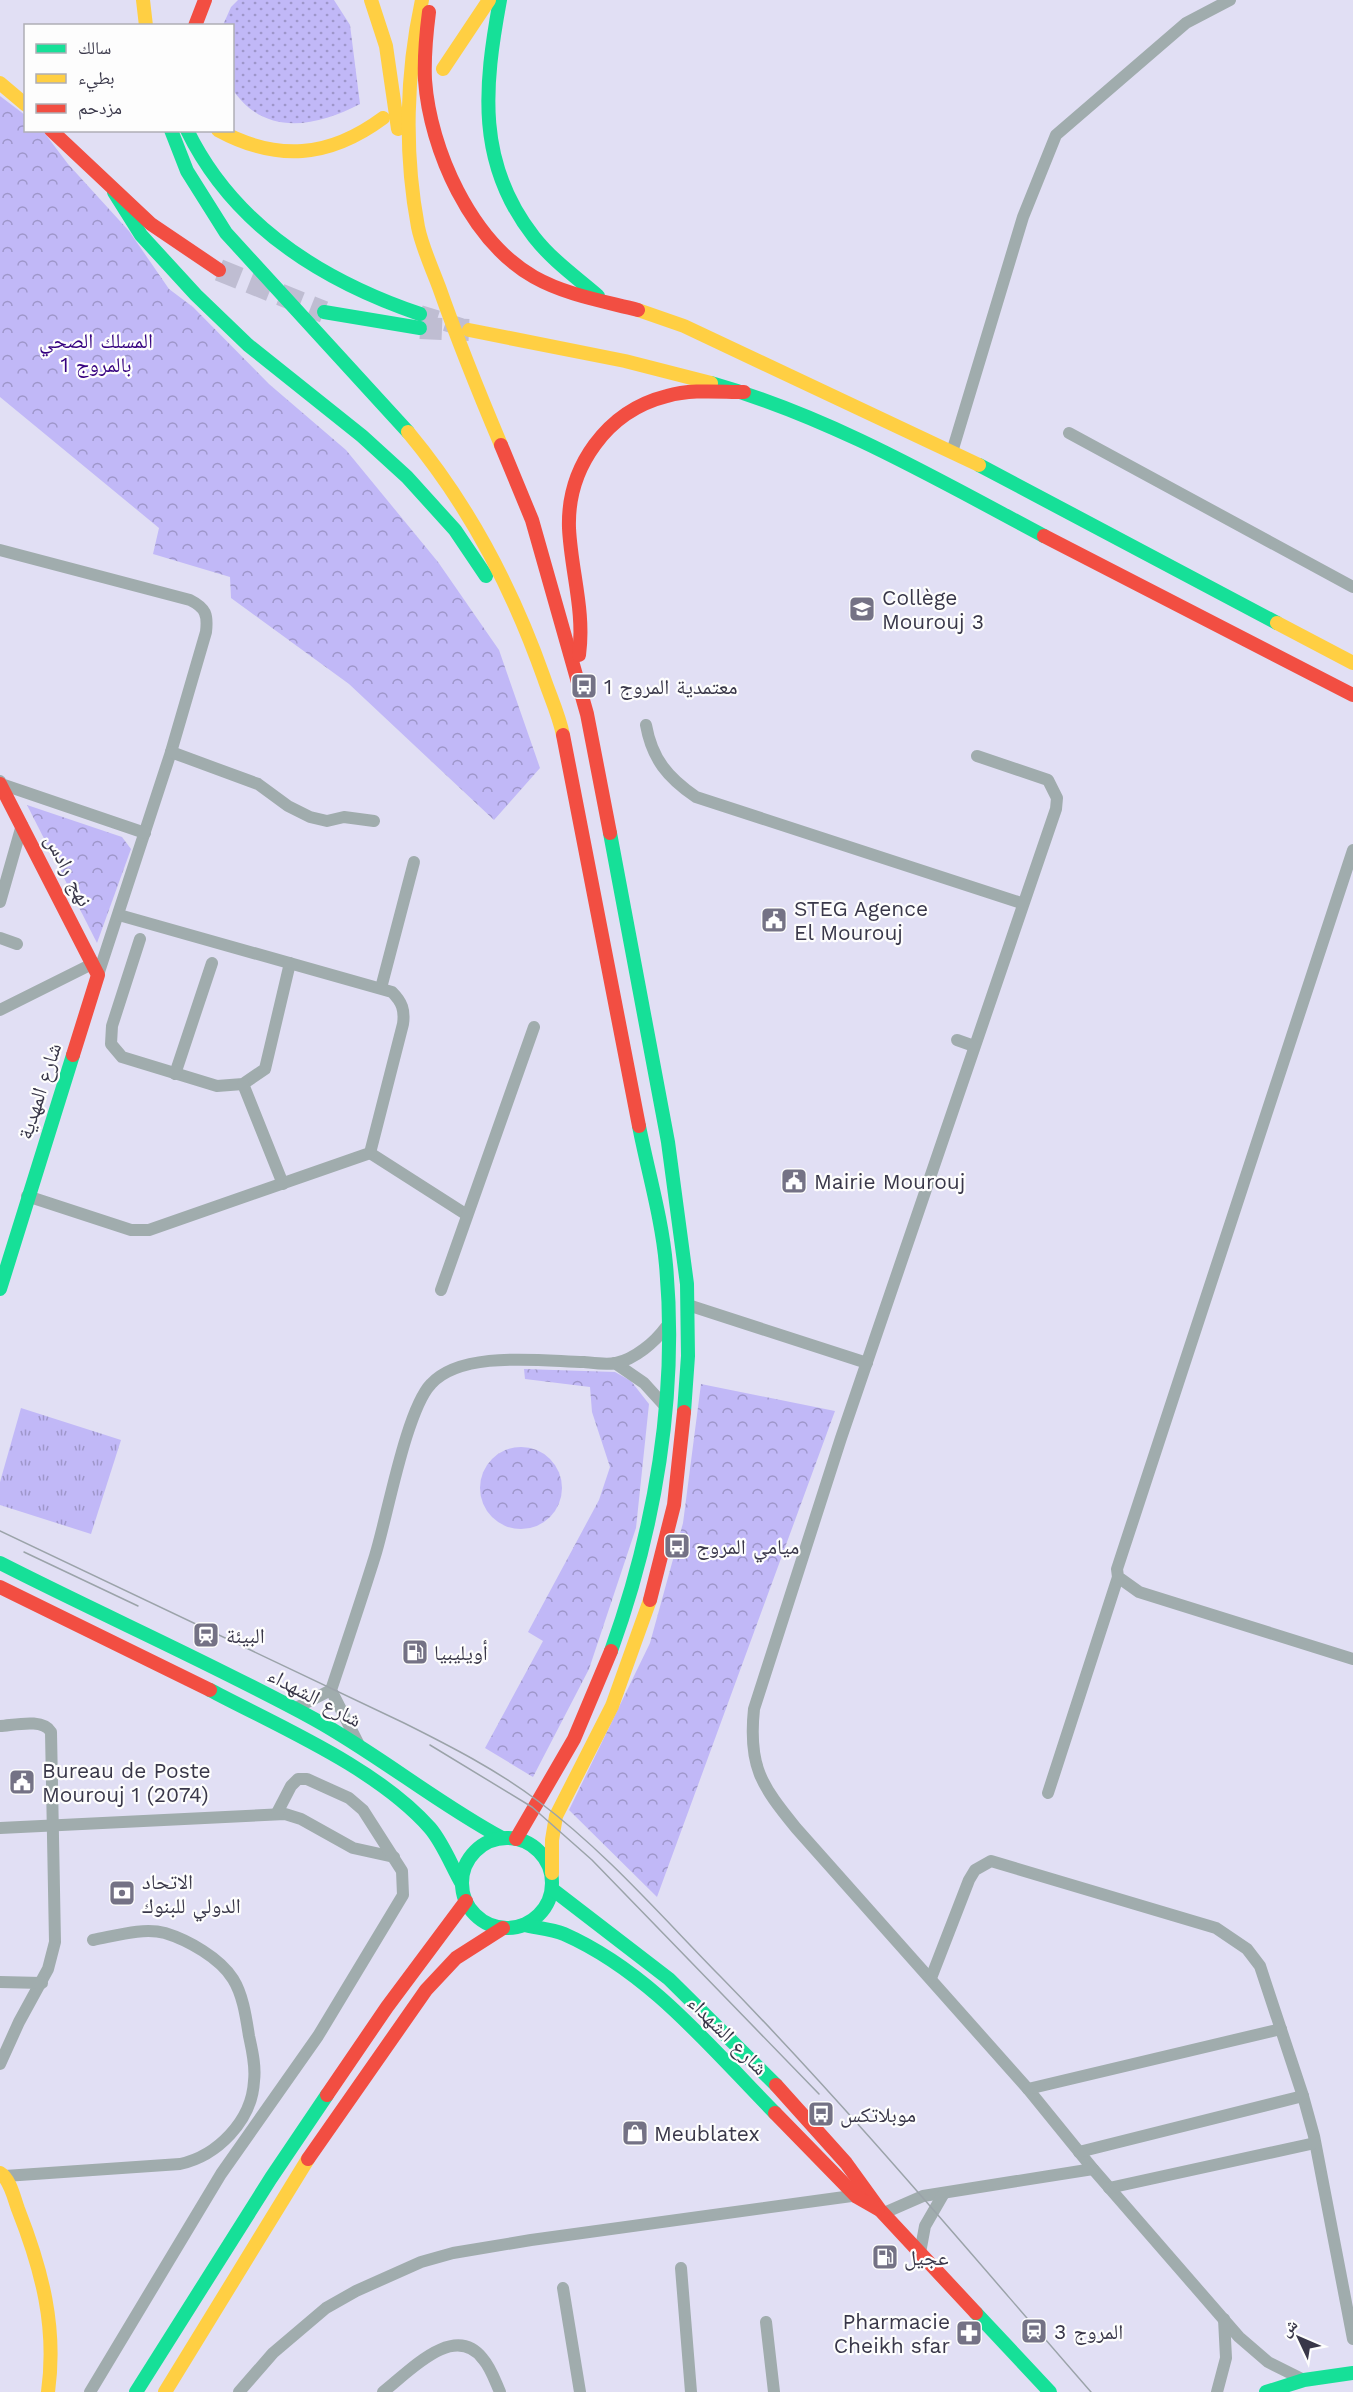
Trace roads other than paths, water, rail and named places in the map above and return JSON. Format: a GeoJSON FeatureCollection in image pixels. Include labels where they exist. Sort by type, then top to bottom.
{"type":"FeatureCollection","features":[{"type":"Feature","properties":{"kind":"main road"},"geometry":{"type":"LineString","coordinates":[[196,24],[205,0]]}},
{"type":"Feature","properties":{"kind":"main road"},"geometry":{"type":"LineString","coordinates":[[165,2392],[311,2154],[426,1990],[456,1958],[503,1928],[524,1925],[542,1910],[552,1889],[552,1840],[556,1816],[612,1706],[656,1584],[674,1505],[683,1430],[688,1305],[668,1142],[588,714],[532,520],[460,347],[427,257],[404,169],[379,18],[371,0]]}},
{"type":"Feature","properties":{"kind":"main road"},"geometry":{"type":"LineString","coordinates":[[414,207],[409,80],[412,46],[422,0]]}},
{"type":"Feature","properties":{"kind":"main road"},"geometry":{"type":"LineString","coordinates":[[432,0],[425,42],[427,99],[443,155],[474,217],[517,265],[552,285],[671,321],[952,452],[1353,663]]}},
{"type":"Feature","properties":{"kind":"main road"},"geometry":{"type":"LineString","coordinates":[[443,69],[456,53],[489,0]]}},
{"type":"Feature","properties":{"kind":"main road"},"geometry":{"type":"LineString","coordinates":[[500,0],[485,93],[488,131],[496,165],[526,228],[602,299]]}},
{"type":"Feature","properties":{"kind":"main road"},"geometry":{"type":"LineString","coordinates":[[143,3],[146,24]]}},
{"type":"Feature","properties":{"kind":"main road"},"geometry":{"type":"LineString","coordinates":[[143,3],[151,24]]}},
{"type":"Feature","properties":{"kind":"main road"},"geometry":{"type":"LineString","coordinates":[[0,83],[24,103]]}},
{"type":"Feature","properties":{"kind":"main road"},"geometry":{"type":"LineString","coordinates":[[222,132],[257,148],[295,153],[328,147],[373,127],[383,118],[369,119],[319,137],[293,141],[269,139],[234,124]]}},
{"type":"Feature","properties":{"kind":"main road"},"geometry":{"type":"LineString","coordinates":[[53,132],[114,192],[172,240],[219,270]]}},
{"type":"Feature","properties":{"kind":"main road"},"geometry":{"type":"LineString","coordinates":[[172,132],[187,171],[205,205],[226,233],[385,404],[453,492],[507,590],[541,670],[563,738],[666,1264],[670,1322],[666,1407],[654,1506],[637,1577],[607,1666],[570,1745],[509,1838],[478,1849],[470,1859],[462,1884],[466,1901],[481,1919],[503,1928]]}},
{"type":"Feature","properties":{"kind":"main road"},"geometry":{"type":"LineString","coordinates":[[188,132],[209,168],[235,200],[283,248],[348,288],[420,321],[324,312]]}},
{"type":"Feature","properties":{"kind":"main road"},"geometry":{"type":"LineString","coordinates":[[114,192],[141,235],[222,321],[279,372],[362,436],[428,499],[471,553],[541,670]]}},
{"type":"Feature","properties":{"kind":"main road"},"geometry":{"type":"LineString","coordinates":[[469,330],[670,370],[744,392],[852,434],[1244,642],[1353,695]]}},
{"type":"Feature","properties":{"kind":"main road"},"geometry":{"type":"LineString","coordinates":[[575,668],[579,652],[580,622],[569,513],[574,482],[586,455],[613,424],[652,400],[686,393],[744,392]]}},
{"type":"Feature","properties":{"kind":"main road","name":"نهج رادس"},"geometry":{"type":"LineString","coordinates":[[0,783],[96,969]]}},
{"type":"Feature","properties":{"kind":"main road","name":"شارع المهدية"},"geometry":{"type":"LineString","coordinates":[[0,1289],[96,969]]}},
{"type":"Feature","properties":{"kind":"main road","name":"شارع الشهداء"},"geometry":{"type":"LineString","coordinates":[[0,1563],[294,1709],[359,1744],[466,1820],[509,1838]]}},
{"type":"Feature","properties":{"kind":"main road","name":"شارع الشهداء"},"geometry":{"type":"LineString","coordinates":[[0,1587],[178,1672],[338,1758],[384,1788],[431,1829],[462,1884]]}},
{"type":"Feature","properties":{"kind":"main road"},"geometry":{"type":"LineString","coordinates":[[509,1838],[539,1851],[552,1873]]}},
{"type":"Feature","properties":{"kind":"main road","name":"شارع الشهداء"},"geometry":{"type":"LineString","coordinates":[[552,1889],[646,1960],[706,2013],[772,2080],[862,2192]]}},
{"type":"Feature","properties":{"kind":"main road"},"geometry":{"type":"LineString","coordinates":[[136,2392],[277,2169],[387,2007],[466,1901]]}},
{"type":"Feature","properties":{"kind":"main road","name":"شارع الشهداء"},"geometry":{"type":"LineString","coordinates":[[524,1925],[562,1933],[604,1955],[636,1976],[882,2211],[1050,2392]]}},
{"type":"Feature","properties":{"kind":"main road"},"geometry":{"type":"LineString","coordinates":[[3,2174],[44,2280],[54,2337],[54,2365],[48,2392]]}},
{"type":"Feature","properties":{"kind":"main road"},"geometry":{"type":"LineString","coordinates":[[1266,2392],[1304,2380],[1353,2373]]}},
{"type":"Feature","properties":{"kind":"street"},"geometry":{"type":"LineString","coordinates":[[952,452],[1023,217],[1056,135],[1186,23],[1230,0]]}},
{"type":"Feature","properties":{"kind":"street"},"geometry":{"type":"LineString","coordinates":[[1069,433],[1353,587]]}},
{"type":"Feature","properties":{"kind":"street"},"geometry":{"type":"LineString","coordinates":[[0,550],[190,600],[202,606],[208,616],[206,632],[171,752],[119,915],[96,969],[0,1010]]}},
{"type":"Feature","properties":{"kind":"street"},"geometry":{"type":"LineString","coordinates":[[646,725],[650,747],[661,767],[677,784],[696,797],[1022,903]]}},
{"type":"Feature","properties":{"kind":"street"},"geometry":{"type":"LineString","coordinates":[[171,752],[258,784],[310,817],[327,821],[344,817],[374,821]]}},
{"type":"Feature","properties":{"kind":"street"},"geometry":{"type":"LineString","coordinates":[[977,756],[1039,775],[1054,788],[1057,798],[1056,809],[1022,903],[867,1363],[754,1709],[751,1738],[756,1768],[769,1794],[1028,2089],[1109,2188],[1224,2319],[1251,2349],[1282,2370],[1304,2380]]}},
{"type":"Feature","properties":{"kind":"street"},"geometry":{"type":"LineString","coordinates":[[0,783],[145,833]]}},
{"type":"Feature","properties":{"kind":"street"},"geometry":{"type":"LineString","coordinates":[[0,902],[4,872],[22,825]]}},
{"type":"Feature","properties":{"kind":"street"},"geometry":{"type":"LineString","coordinates":[[1048,1793],[1118,1577],[1121,1557],[1353,850]]}},
{"type":"Feature","properties":{"kind":"street"},"geometry":{"type":"LineString","coordinates":[[381,988],[414,862]]}},
{"type":"Feature","properties":{"kind":"street"},"geometry":{"type":"LineString","coordinates":[[119,915],[392,992],[400,1001],[404,1012],[370,1153]]}},
{"type":"Feature","properties":{"kind":"street"},"geometry":{"type":"LineString","coordinates":[[0,939],[17,944]]}},
{"type":"Feature","properties":{"kind":"street"},"geometry":{"type":"LineString","coordinates":[[140,939],[112,1026],[111,1044],[122,1057],[217,1086],[243,1084],[265,1069],[290,963]]}},
{"type":"Feature","properties":{"kind":"street"},"geometry":{"type":"LineString","coordinates":[[175,1074],[212,963]]}},
{"type":"Feature","properties":{"kind":"street"},"geometry":{"type":"LineString","coordinates":[[441,1290],[534,1027]]}},
{"type":"Feature","properties":{"kind":"street"},"geometry":{"type":"LineString","coordinates":[[957,1040],[974,1046]]}},
{"type":"Feature","properties":{"kind":"street"},"geometry":{"type":"LineString","coordinates":[[243,1084],[283,1184]]}},
{"type":"Feature","properties":{"kind":"street"},"geometry":{"type":"LineString","coordinates":[[27,1196],[131,1230],[149,1230],[370,1153]]}},
{"type":"Feature","properties":{"kind":"street"},"geometry":{"type":"LineString","coordinates":[[370,1153],[467,1215]]}},
{"type":"Feature","properties":{"kind":"street"},"geometry":{"type":"LineString","coordinates":[[688,1305],[867,1363]]}},
{"type":"Feature","properties":{"kind":"street"},"geometry":{"type":"LineString","coordinates":[[294,1709],[331,1690],[375,1556],[410,1429],[420,1400],[431,1384],[446,1373],[465,1365],[507,1360],[615,1363],[646,1347],[658,1338],[670,1322]]}},
{"type":"Feature","properties":{"kind":"street"},"geometry":{"type":"LineString","coordinates":[[615,1363],[644,1383],[666,1407]]}},
{"type":"Feature","properties":{"kind":"street"},"geometry":{"type":"LineString","coordinates":[[1118,1577],[1139,1592],[1353,1659]]}},
{"type":"Feature","properties":{"kind":"street"},"geometry":{"type":"LineString","coordinates":[[331,1690],[359,1744]]}},
{"type":"Feature","properties":{"kind":"street"},"geometry":{"type":"LineString","coordinates":[[0,1726],[39,1724],[48,1728],[52,1737],[55,1825],[55,1942],[42,1983],[19,2022],[0,2064]]}},
{"type":"Feature","properties":{"kind":"street"},"geometry":{"type":"LineString","coordinates":[[90,2392],[248,2132],[318,2036],[399,1903],[404,1879],[394,1857],[369,1818],[356,1804],[307,1779],[298,1779],[293,1783],[277,1813]]}},
{"type":"Feature","properties":{"kind":"street"},"geometry":{"type":"LineString","coordinates":[[0,1828],[277,1813],[301,1819],[353,1848],[394,1857]]}},
{"type":"Feature","properties":{"kind":"street"},"geometry":{"type":"LineString","coordinates":[[931,1978],[969,1880],[975,1870],[991,1861],[1216,1928],[1233,1937],[1255,1957],[1260,1966],[1303,2096],[1315,2143],[1353,2339]]}},
{"type":"Feature","properties":{"kind":"street"},"geometry":{"type":"LineString","coordinates":[[3,2174],[180,2164],[200,2159],[215,2149],[237,2124],[252,2096],[255,2080],[248,2025],[240,1994],[232,1977],[218,1962],[190,1943],[164,1933],[139,1932],[93,1940]]}},
{"type":"Feature","properties":{"kind":"street"},"geometry":{"type":"LineString","coordinates":[[0,1982],[42,1983]]}},
{"type":"Feature","properties":{"kind":"street"},"geometry":{"type":"LineString","coordinates":[[1028,2089],[1281,2029]]}},
{"type":"Feature","properties":{"kind":"street"},"geometry":{"type":"LineString","coordinates":[[255,2080],[275,2095]]}},
{"type":"Feature","properties":{"kind":"street"},"geometry":{"type":"LineString","coordinates":[[1079,2152],[1303,2096]]}},
{"type":"Feature","properties":{"kind":"street"},"geometry":{"type":"LineString","coordinates":[[237,2124],[248,2132]]}},
{"type":"Feature","properties":{"kind":"street"},"geometry":{"type":"LineString","coordinates":[[1109,2188],[1315,2143]]}},
{"type":"Feature","properties":{"kind":"street"},"geometry":{"type":"LineString","coordinates":[[882,2211],[914,2198],[1093,2169]]}},
{"type":"Feature","properties":{"kind":"street"},"geometry":{"type":"LineString","coordinates":[[239,2392],[273,2353],[326,2308],[365,2286],[421,2262],[453,2253],[862,2192]]}},
{"type":"Feature","properties":{"kind":"street"},"geometry":{"type":"LineString","coordinates":[[920,2253],[925,2226],[944,2193]]}},
{"type":"Feature","properties":{"kind":"street"},"geometry":{"type":"LineString","coordinates":[[681,2268],[691,2392]]}},
{"type":"Feature","properties":{"kind":"street"},"geometry":{"type":"LineString","coordinates":[[563,2289],[580,2392]]}},
{"type":"Feature","properties":{"kind":"street"},"geometry":{"type":"LineString","coordinates":[[1217,2392],[1226,2358],[1224,2319]]}},
{"type":"Feature","properties":{"kind":"street"},"geometry":{"type":"LineString","coordinates":[[766,2322],[774,2392]]}},
{"type":"Feature","properties":{"kind":"street"},"geometry":{"type":"LineString","coordinates":[[383,2392],[441,2348],[453,2344],[470,2348],[484,2360],[500,2392]]}},
{"type":"Feature","properties":{"kind":"tunnel"},"geometry":{"type":"LineString","coordinates":[[219,270],[324,312]]}},
{"type":"Feature","properties":{"kind":"tunnel"},"geometry":{"type":"LineString","coordinates":[[420,314],[461,327]]}},
{"type":"Feature","properties":{"kind":"tunnel"},"geometry":{"type":"LineString","coordinates":[[420,328],[469,330]]}},
{"type":"Feature","properties":{"kind":"tram line"},"geometry":{"type":"LineString","coordinates":[[0,1531],[404,1723],[506,1779],[563,1820],[632,1885],[816,2077],[1091,2392]]}},
{"type":"Feature","properties":{"kind":"tram line"},"geometry":{"type":"LineString","coordinates":[[24,1552],[138,1606]]}},
{"type":"Feature","properties":{"kind":"tram line"},"geometry":{"type":"LineString","coordinates":[[430,1745],[532,1807],[592,1860],[819,2094]]}},
{"type":"Feature","properties":{"kind":"place","name":"Collège Mourouj 3"},"geometry":{"type":"Point","coordinates":[862,609]}},
{"type":"Feature","properties":{"kind":"place","name":"معتمدية المروج 1"},"geometry":{"type":"Point","coordinates":[584,686]}},
{"type":"Feature","properties":{"kind":"place","name":"STEG Agence El Mourouj"},"geometry":{"type":"Point","coordinates":[774,920]}},
{"type":"Feature","properties":{"kind":"place","name":"Mairie Mourouj"},"geometry":{"type":"Point","coordinates":[794,1181]}},
{"type":"Feature","properties":{"kind":"place","name":"ميامي المروج"},"geometry":{"type":"Point","coordinates":[677,1546]}},
{"type":"Feature","properties":{"kind":"place","name":"البيئة"},"geometry":{"type":"Point","coordinates":[206,1635]}},
{"type":"Feature","properties":{"kind":"place","name":"أويليبيا"},"geometry":{"type":"Point","coordinates":[415,1652]}},
{"type":"Feature","properties":{"kind":"place","name":"Bureau de Poste Mourouj 1 (2074)"},"geometry":{"type":"Point","coordinates":[22,1782]}},
{"type":"Feature","properties":{"kind":"place","name":"الاتحاد الدولي للبنوك"},"geometry":{"type":"Point","coordinates":[122,1893]}},
{"type":"Feature","properties":{"kind":"place","name":"موبلاتكس"},"geometry":{"type":"Point","coordinates":[821,2114]}},
{"type":"Feature","properties":{"kind":"place","name":"Meublatex"},"geometry":{"type":"Point","coordinates":[635,2133]}},
{"type":"Feature","properties":{"kind":"place","name":"عجيل"},"geometry":{"type":"Point","coordinates":[885,2257]}},
{"type":"Feature","properties":{"kind":"place","name":"المروج 3"},"geometry":{"type":"Point","coordinates":[1034,2331]}},
{"type":"Feature","properties":{"kind":"place","name":"Pharmacie Cheikh sfar"},"geometry":{"type":"Point","coordinates":[969,2333]}},
{"type":"Feature","properties":{"kind":"park label","name":"المسلك الصحي بالمروج 1"},"geometry":{"type":"Point","coordinates":[96,352]}}]}
